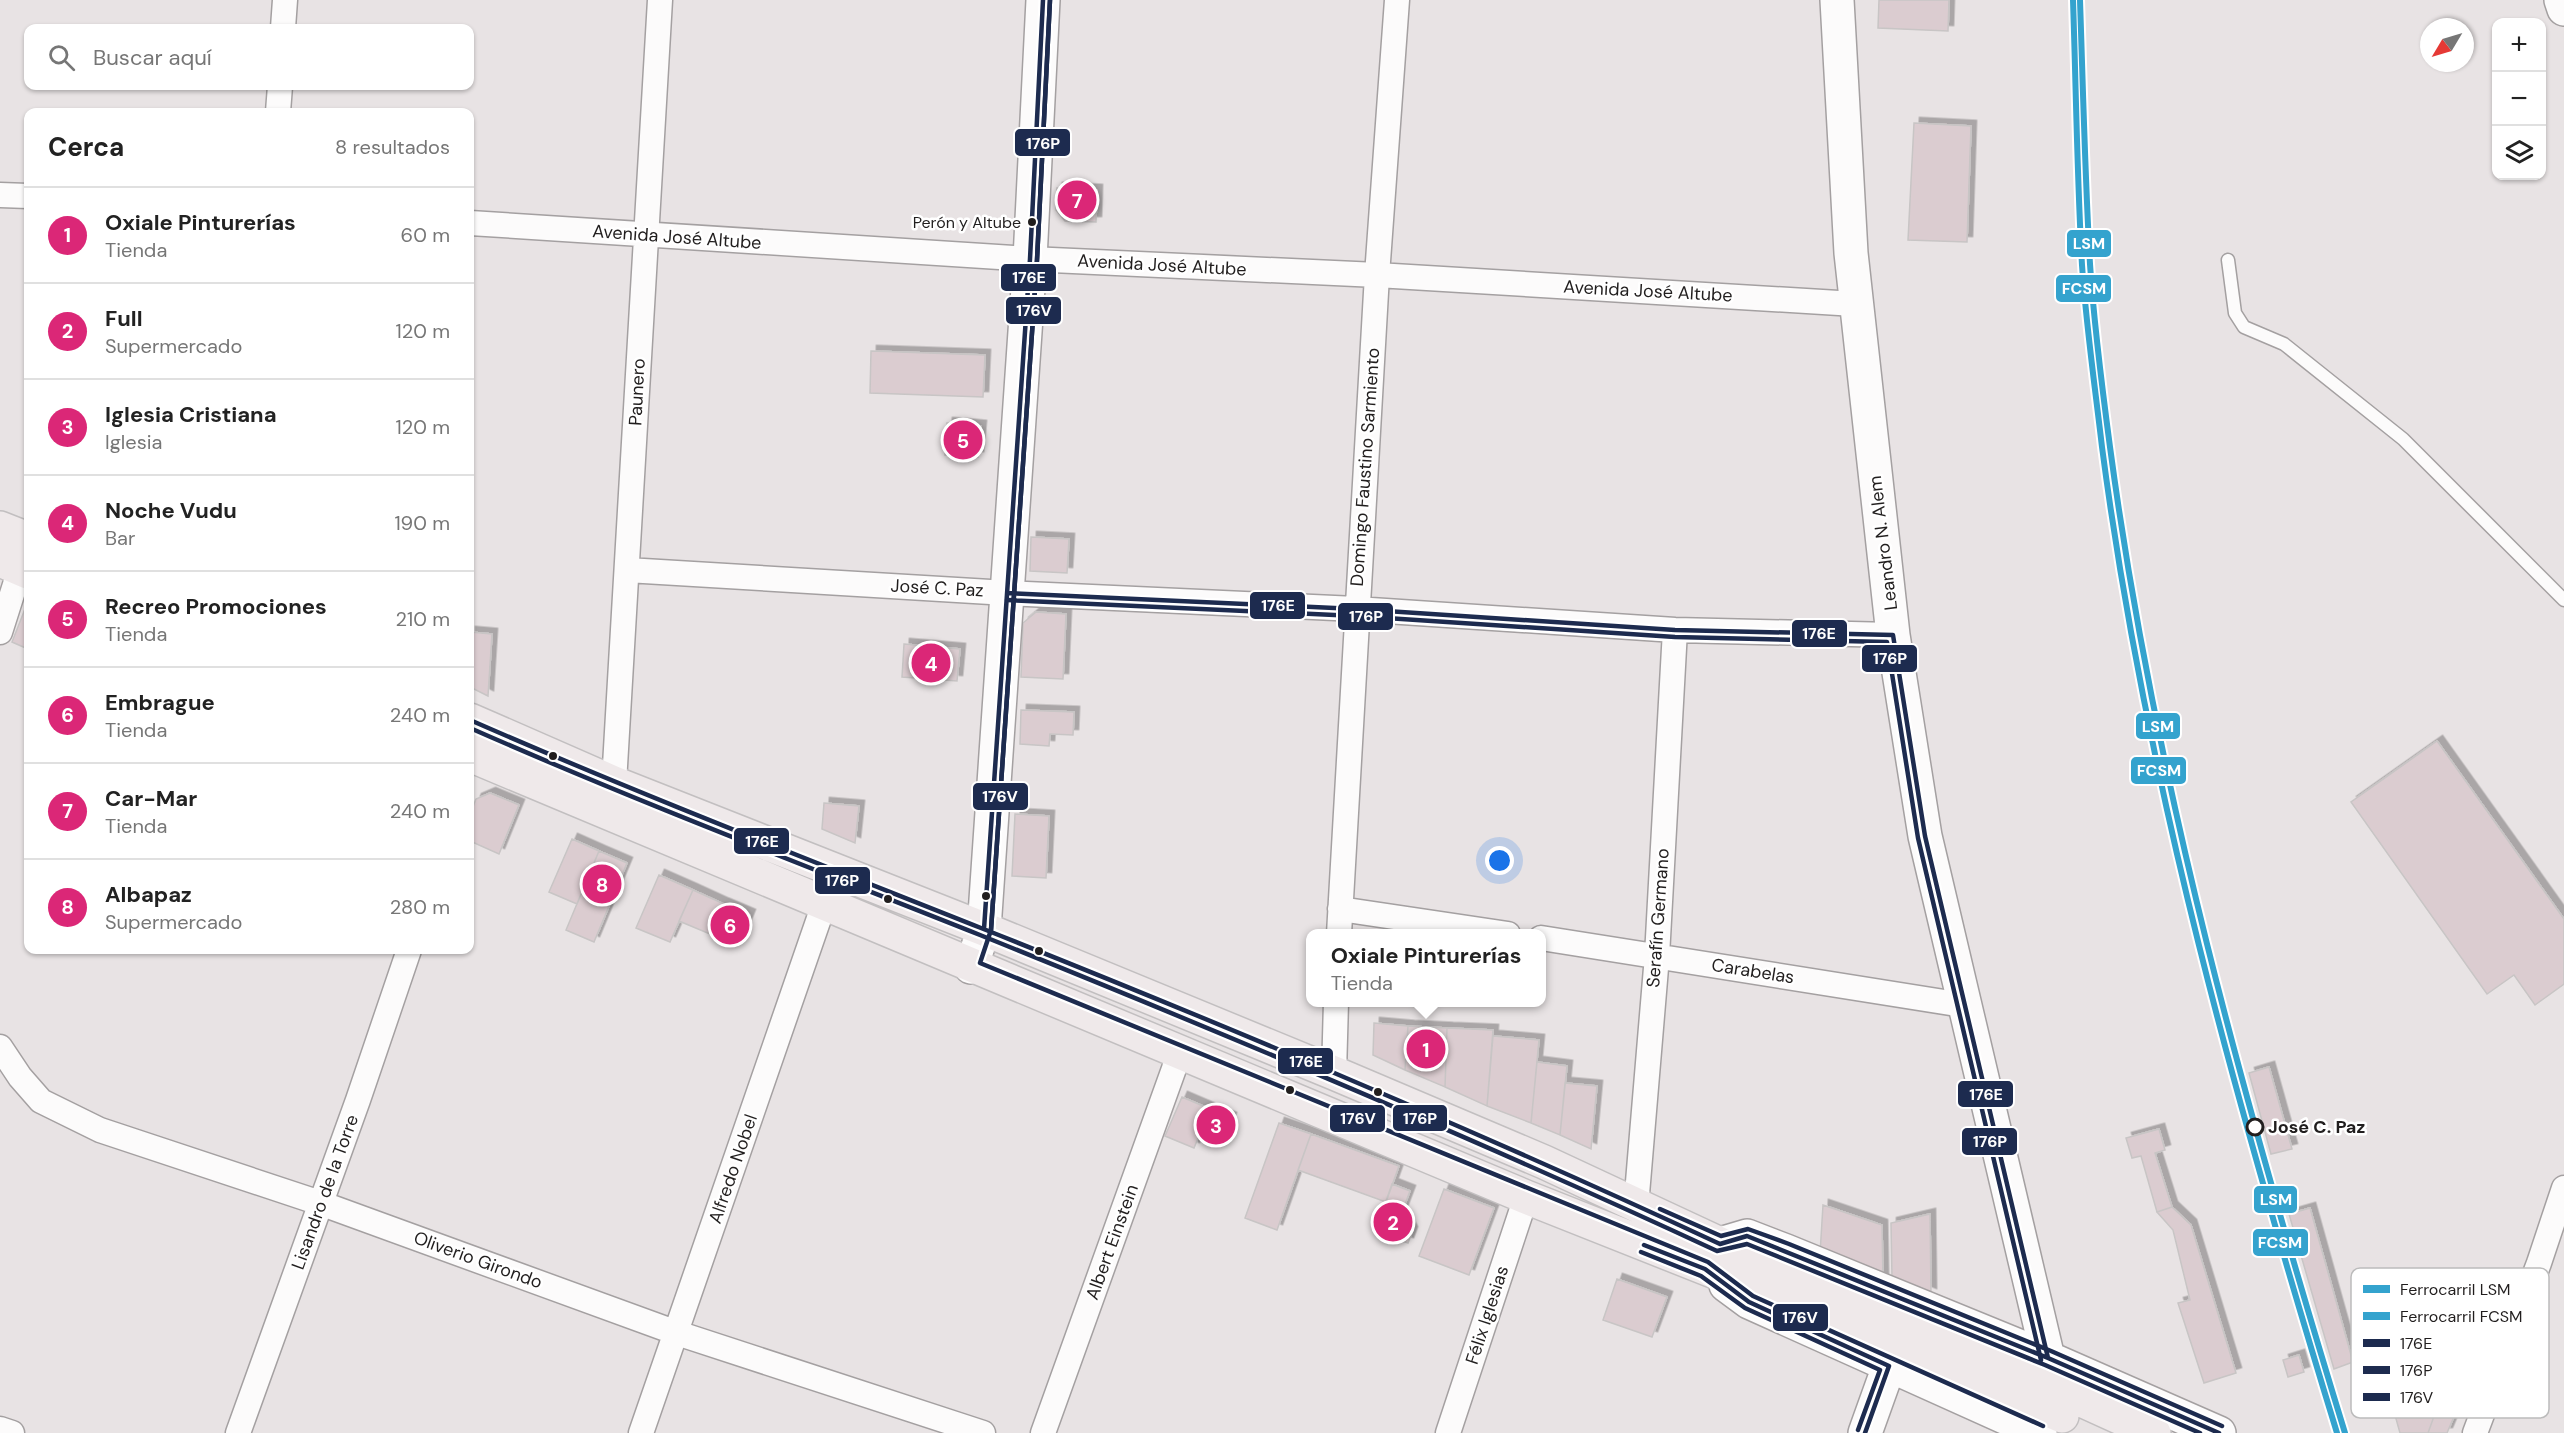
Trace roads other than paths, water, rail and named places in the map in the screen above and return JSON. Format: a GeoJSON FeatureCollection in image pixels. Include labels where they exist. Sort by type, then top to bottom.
{"type":"FeatureCollection","features":[{"type":"Feature","properties":{"kind":"main road"},"geometry":{"type":"LineString","coordinates":[[0,528],[19,560]]}},
{"type":"Feature","properties":{"kind":"main road"},"geometry":{"type":"LineString","coordinates":[[474,746],[614,783],[984,929],[1334,1072],[1544,1162],[1636,1206],[1713,1257],[1743,1282],[1922,1354],[2099,1433]]}},
{"type":"Feature","properties":{"kind":"main road"},"geometry":{"type":"LineString","coordinates":[[474,746],[824,904],[1526,1197],[1923,1328],[2154,1433]]}},
{"type":"Feature","properties":{"kind":"street"},"geometry":{"type":"LineString","coordinates":[[283,24],[285,0]]}},
{"type":"Feature","properties":{"kind":"street","name":"Paunero"},"geometry":{"type":"LineString","coordinates":[[614,783],[660,0]]}},
{"type":"Feature","properties":{"kind":"street"},"geometry":{"type":"LineString","coordinates":[[971,967],[984,929],[1030,259],[1043,0]]}},
{"type":"Feature","properties":{"kind":"street","name":"Domingo Faustino Sarmiento"},"geometry":{"type":"LineString","coordinates":[[1339,929],[1356,609],[1397,0]]}},
{"type":"Feature","properties":{"kind":"street","name":"Leandro N. Alem"},"geometry":{"type":"LineString","coordinates":[[1837,0],[1855,304],[1893,635],[1925,836],[2048,1358]]}},
{"type":"Feature","properties":{"kind":"street"},"geometry":{"type":"LineString","coordinates":[[2561,0],[2564,9]]}},
{"type":"Feature","properties":{"kind":"street"},"geometry":{"type":"LineString","coordinates":[[278,108],[280,90]]}},
{"type":"Feature","properties":{"kind":"street"},"geometry":{"type":"LineString","coordinates":[[0,195],[24,196]]}},
{"type":"Feature","properties":{"kind":"street","name":"Avenida José Altube"},"geometry":{"type":"LineString","coordinates":[[474,223],[1030,259],[1377,275],[1855,304]]}},
{"type":"Feature","properties":{"kind":"street"},"geometry":{"type":"LineString","coordinates":[[0,632],[19,560]]}},
{"type":"Feature","properties":{"kind":"street","name":"José C. Paz"},"geometry":{"type":"LineString","coordinates":[[627,570],[1007,593],[1356,609],[1675,630],[1893,635]]}},
{"type":"Feature","properties":{"kind":"street","name":"Serafín Germano"},"geometry":{"type":"LineString","coordinates":[[1636,1206],[1657,956],[1675,630]]}},
{"type":"Feature","properties":{"kind":"street","name":"Alfredo Nobel"},"geometry":{"type":"LineString","coordinates":[[641,1433],[824,904]]}},
{"type":"Feature","properties":{"kind":"street"},"geometry":{"type":"LineString","coordinates":[[1340,909],[1480,929]]}},
{"type":"Feature","properties":{"kind":"street","name":"Carabelas"},"geometry":{"type":"LineString","coordinates":[[1546,939],[1963,1005]]}},
{"type":"Feature","properties":{"kind":"street","name":"Lisandro de la Torre"},"geometry":{"type":"LineString","coordinates":[[238,1433],[408,954]]}},
{"type":"Feature","properties":{"kind":"street"},"geometry":{"type":"LineString","coordinates":[[1334,1072],[1336,1007]]}},
{"type":"Feature","properties":{"kind":"street","name":"Oliverio Girondo"},"geometry":{"type":"LineString","coordinates":[[0,1047],[20,1077],[41,1101],[100,1130],[320,1203],[677,1333],[983,1433]]}},
{"type":"Feature","properties":{"kind":"street","name":"Albert Einstein"},"geometry":{"type":"LineString","coordinates":[[1043,1433],[1180,1052]]}},
{"type":"Feature","properties":{"kind":"street"},"geometry":{"type":"LineString","coordinates":[[2537,1268],[2564,1188]]}},
{"type":"Feature","properties":{"kind":"street","name":"Félix Iglesias"},"geometry":{"type":"LineString","coordinates":[[1448,1433],[1526,1197]]}},
{"type":"Feature","properties":{"kind":"street"},"geometry":{"type":"LineString","coordinates":[[2040,1433],[1749,1302],[1713,1257],[1747,1236],[2048,1358],[2218,1433]]}},
{"type":"Feature","properties":{"kind":"street"},"geometry":{"type":"LineString","coordinates":[[2539,1263],[2564,1256]]}},
{"type":"Feature","properties":{"kind":"street"},"geometry":{"type":"LineString","coordinates":[[1865,1433],[1889,1366]]}},
{"type":"Feature","properties":{"kind":"street"},"geometry":{"type":"LineString","coordinates":[[2475,1433],[2481,1418]]}},
{"type":"Feature","properties":{"kind":"street"},"geometry":{"type":"LineString","coordinates":[[0,1429],[12,1433]]}},
{"type":"Feature","properties":{"kind":"lane"},"geometry":{"type":"LineString","coordinates":[[2228,260],[2235,313],[2244,327],[2284,344],[2403,439],[2564,600]]}},
{"type":"Feature","properties":{"kind":"rail line","name":"FCSM"},"geometry":{"type":"LineString","coordinates":[[2073,0],[2079,199],[2086,310],[2102,447],[2143,697],[2199,945],[2231,1068],[2337,1433]]}},
{"type":"Feature","properties":{"kind":"rail line","name":"LSM"},"geometry":{"type":"LineString","coordinates":[[2080,0],[2085,165],[2092,287],[2110,447],[2129,573],[2152,697],[2207,945],[2273,1190],[2345,1433]]}},
{"type":"Feature","properties":{"kind":"place","name":"Car-Mar"},"geometry":{"type":"Point","coordinates":[1077,200]}},
{"type":"Feature","properties":{"kind":"place","name":"Perón y Altube"},"geometry":{"type":"Point","coordinates":[1032,222]}},
{"type":"Feature","properties":{"kind":"place","name":"Recreo Promociones"},"geometry":{"type":"Point","coordinates":[963,440]}},
{"type":"Feature","properties":{"kind":"place","name":"Noche Vudu"},"geometry":{"type":"Point","coordinates":[931,663]}},
{"type":"Feature","properties":{"kind":"place","name":"Albapaz"},"geometry":{"type":"Point","coordinates":[602,884]}},
{"type":"Feature","properties":{"kind":"place","name":"Embrague"},"geometry":{"type":"Point","coordinates":[730,925]}},
{"type":"Feature","properties":{"kind":"place","name":"Oxiale Pinturerías"},"geometry":{"type":"Point","coordinates":[1426,1049]}},
{"type":"Feature","properties":{"kind":"place","name":"Iglesia Cristiana"},"geometry":{"type":"Point","coordinates":[1216,1125]}},
{"type":"Feature","properties":{"kind":"place","name":"José C. Paz"},"geometry":{"type":"Point","coordinates":[2255,1127]}},
{"type":"Feature","properties":{"kind":"place","name":"Full"},"geometry":{"type":"Point","coordinates":[1393,1222]}}]}
